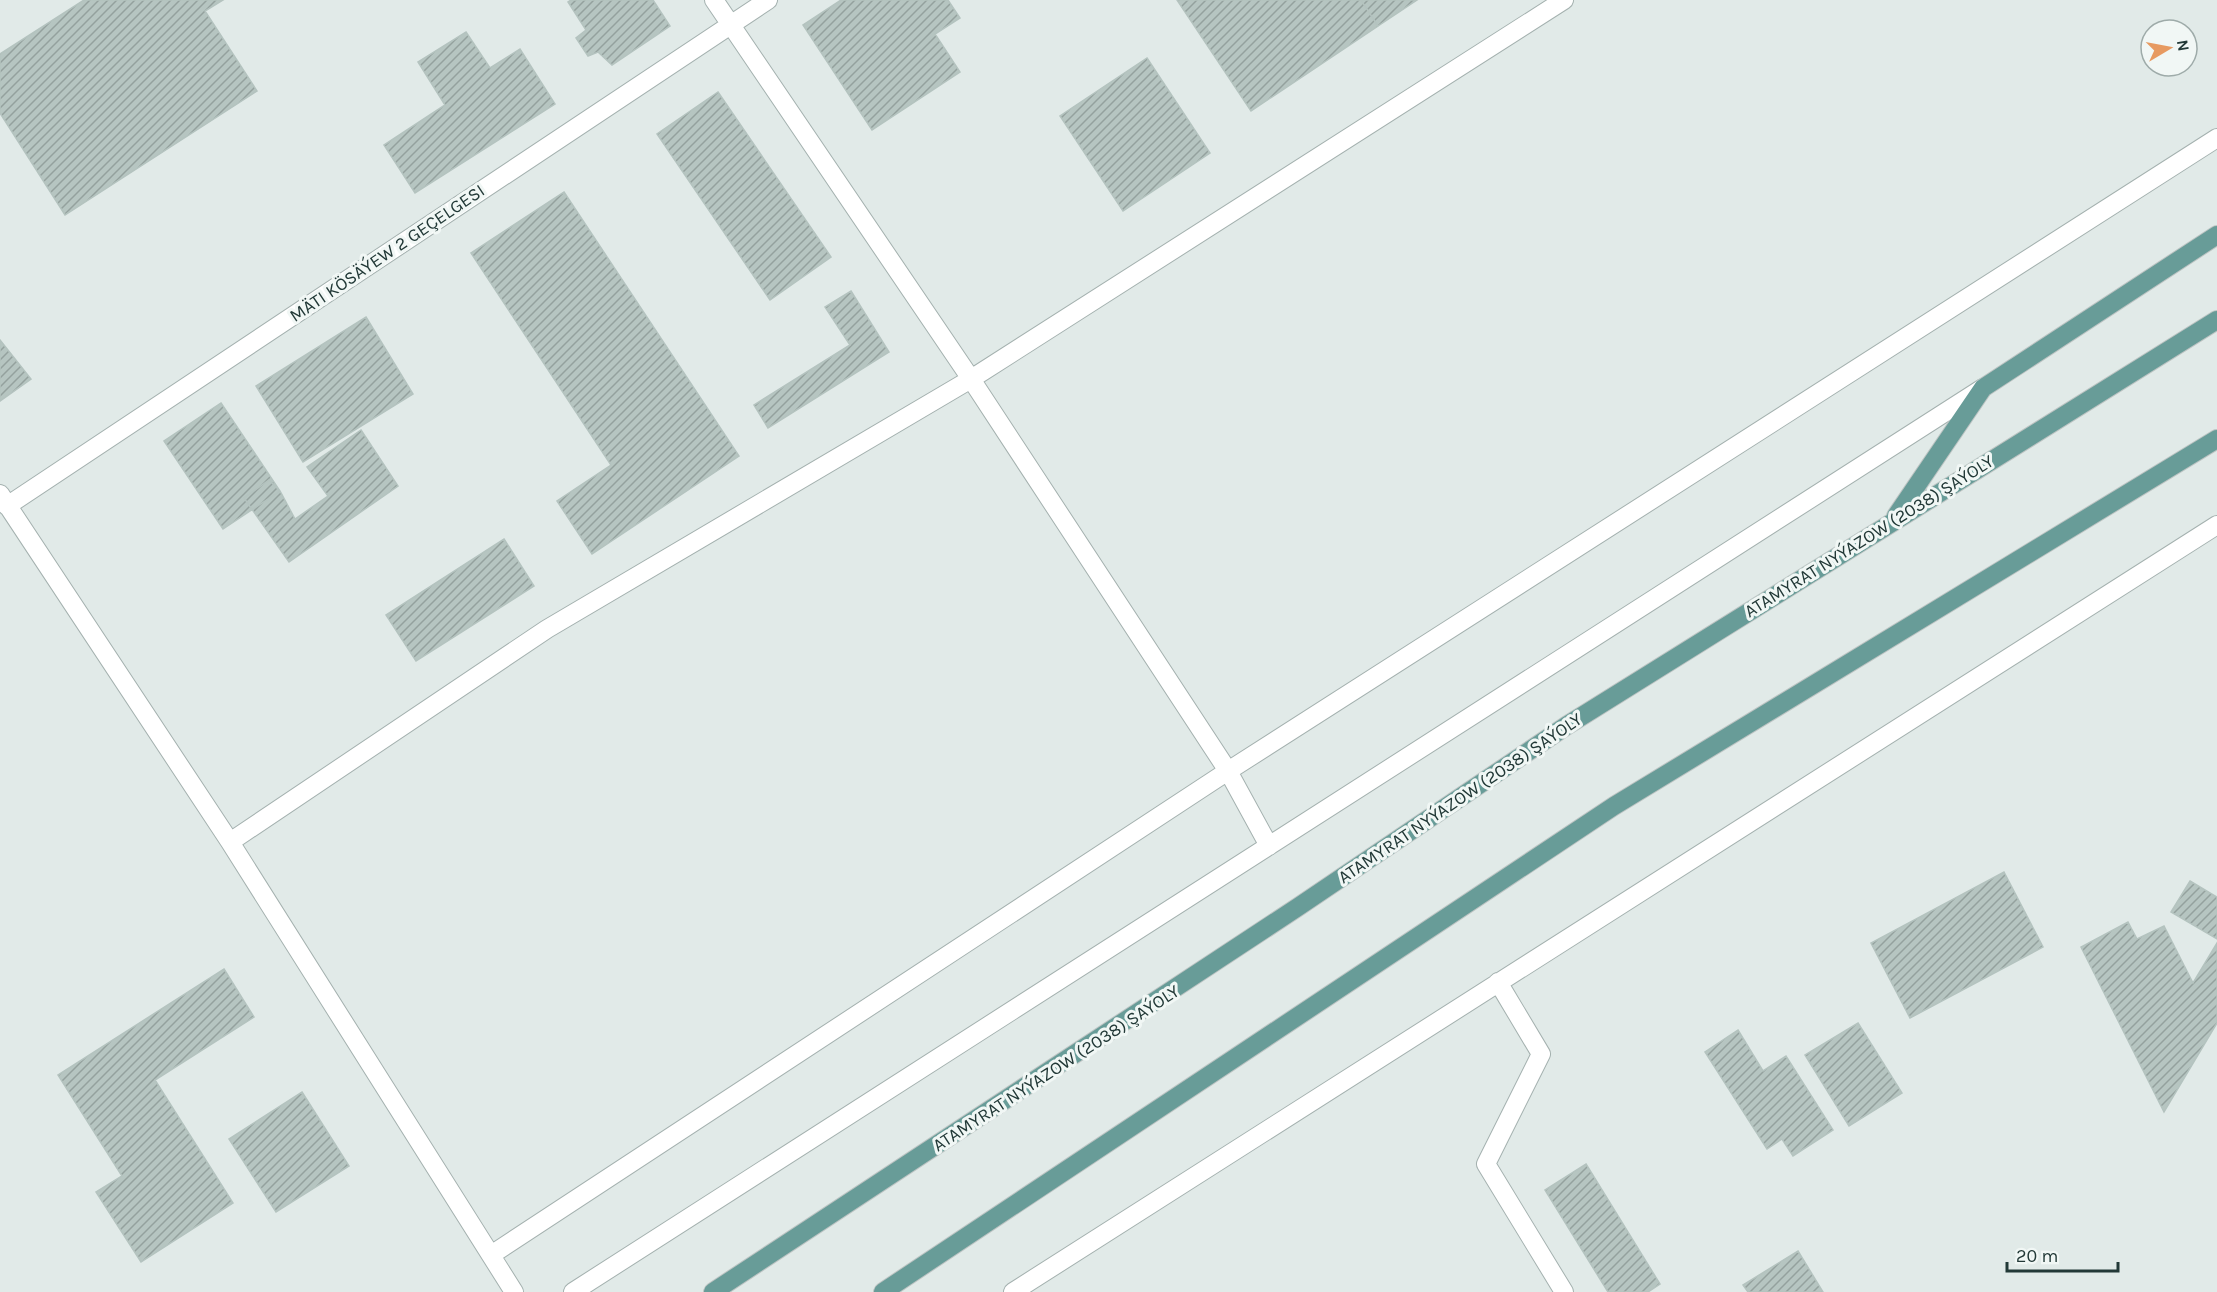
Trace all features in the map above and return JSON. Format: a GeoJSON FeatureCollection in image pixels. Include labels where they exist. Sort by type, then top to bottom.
{"type":"FeatureCollection","features":[{"type":"Feature","properties":{"kind":"main road"},"geometry":{"type":"LineString","coordinates":[[1892,522],[1983,388],[2213,240]]}},
{"type":"Feature","properties":{"kind":"main road","name":"ATAMYRAT NYÝAZOW (2038) ŞAÝOLY"},"geometry":{"type":"LineString","coordinates":[[713,1292],[1279,920],[1566,726],[2217,320]]}},
{"type":"Feature","properties":{"kind":"main road"},"geometry":{"type":"LineString","coordinates":[[883,1292],[1614,806],[2217,439]]}},
{"type":"Feature","properties":{"kind":"street"},"geometry":{"type":"LineString","coordinates":[[714,0],[971,378],[1228,771],[1269,846]]}},
{"type":"Feature","properties":{"kind":"street","name":"MÄTI KÖSÄÝEW 2 GEÇELGESI"},"geometry":{"type":"LineString","coordinates":[[3,500],[768,0]]}},
{"type":"Feature","properties":{"kind":"street"},"geometry":{"type":"LineString","coordinates":[[230,842],[547,629],[971,378],[1545,8],[1564,0]]}},
{"type":"Feature","properties":{"kind":"street"},"geometry":{"type":"LineString","coordinates":[[491,1255],[1228,771],[2217,138]]}},
{"type":"Feature","properties":{"kind":"street"},"geometry":{"type":"LineString","coordinates":[[573,1292],[1983,388]]}},
{"type":"Feature","properties":{"kind":"street"},"geometry":{"type":"LineString","coordinates":[[3,500],[230,842],[514,1292]]}},
{"type":"Feature","properties":{"kind":"street"},"geometry":{"type":"LineString","coordinates":[[1013,1292],[2217,525]]}},
{"type":"Feature","properties":{"kind":"street"},"geometry":{"type":"LineString","coordinates":[[1498,982],[1541,1054],[1486,1164],[1564,1292]]}},
{"type":"Feature","properties":{"kind":"building"},"geometry":{"type":"Polygon","coordinates":[[[84,0],[223,0],[205,11],[257,91],[65,215],[0,113],[0,54],[84,0]]]}},
{"type":"Feature","properties":{"kind":"building"},"geometry":{"type":"Polygon","coordinates":[[[571,0],[653,0],[670,26],[612,65],[598,52],[588,56],[576,38],[586,30],[568,2],[571,0]]]}},
{"type":"Feature","properties":{"kind":"building"},"geometry":{"type":"Polygon","coordinates":[[[841,0],[948,0],[960,18],[935,34],[960,72],[872,130],[803,25],[841,0]]]}},
{"type":"Feature","properties":{"kind":"building"},"geometry":{"type":"Polygon","coordinates":[[[1177,0],[1361,0],[1378,26],[1251,111],[1177,0]]]}},
{"type":"Feature","properties":{"kind":"building"},"geometry":{"type":"Polygon","coordinates":[[[1361,0],[1417,0],[1378,26],[1361,0]]]}},
{"type":"Feature","properties":{"kind":"building"},"geometry":{"type":"Polygon","coordinates":[[[466,32],[490,68],[520,49],[555,104],[415,193],[384,145],[445,105],[418,62],[466,32]]]}},
{"type":"Feature","properties":{"kind":"building"},"geometry":{"type":"Polygon","coordinates":[[[1147,58],[1210,153],[1123,211],[1060,116],[1147,58]]]}},
{"type":"Feature","properties":{"kind":"building"},"geometry":{"type":"Polygon","coordinates":[[[718,92],[831,257],[770,300],[657,134],[718,92]]]}},
{"type":"Feature","properties":{"kind":"building"},"geometry":{"type":"Polygon","coordinates":[[[564,192],[739,456],[592,554],[557,501],[611,465],[471,253],[564,192]]]}},
{"type":"Feature","properties":{"kind":"building"},"geometry":{"type":"Polygon","coordinates":[[[851,291],[889,352],[768,428],[754,405],[850,345],[825,307],[851,291]]]}},
{"type":"Feature","properties":{"kind":"building"},"geometry":{"type":"Polygon","coordinates":[[[366,317],[413,394],[303,462],[256,386],[366,317]]]}},
{"type":"Feature","properties":{"kind":"building"},"geometry":{"type":"Polygon","coordinates":[[[0,340],[31,379],[0,401],[0,340]]]}},
{"type":"Feature","properties":{"kind":"building"},"geometry":{"type":"Polygon","coordinates":[[[221,403],[280,491],[223,529],[164,441],[221,403]]]}},
{"type":"Feature","properties":{"kind":"building"},"geometry":{"type":"Polygon","coordinates":[[[361,430],[398,486],[289,562],[244,498],[269,480],[280,491],[295,519],[328,496],[307,467],[361,430]]]}},
{"type":"Feature","properties":{"kind":"building"},"geometry":{"type":"Polygon","coordinates":[[[504,539],[534,586],[416,661],[386,615],[504,539]]]}},
{"type":"Feature","properties":{"kind":"building"},"geometry":{"type":"Polygon","coordinates":[[[2004,872],[2043,947],[1910,1018],[1871,943],[2004,872]]]}},
{"type":"Feature","properties":{"kind":"building"},"geometry":{"type":"Polygon","coordinates":[[[2190,881],[2217,897],[2217,939],[2171,912],[2190,881]]]}},
{"type":"Feature","properties":{"kind":"building"},"geometry":{"type":"Polygon","coordinates":[[[2128,922],[2137,939],[2164,926],[2193,983],[2217,943],[2217,1023],[2164,1112],[2081,947],[2128,922]]]}},
{"type":"Feature","properties":{"kind":"building"},"geometry":{"type":"Polygon","coordinates":[[[224,969],[254,1017],[155,1080],[233,1203],[141,1262],[96,1192],[122,1176],[58,1075],[224,969]]]}},
{"type":"Feature","properties":{"kind":"building"},"geometry":{"type":"Polygon","coordinates":[[[1858,1023],[1902,1093],[1849,1126],[1805,1055],[1858,1023]]]}},
{"type":"Feature","properties":{"kind":"building"},"geometry":{"type":"Polygon","coordinates":[[[1738,1030],[1763,1071],[1786,1056],[1833,1130],[1793,1156],[1782,1139],[1767,1149],[1705,1052],[1738,1030]]]}},
{"type":"Feature","properties":{"kind":"building"},"geometry":{"type":"Polygon","coordinates":[[[302,1092],[349,1166],[276,1212],[229,1139],[302,1092]]]}},
{"type":"Feature","properties":{"kind":"building"},"geometry":{"type":"Polygon","coordinates":[[[1586,1164],[1660,1284],[1648,1292],[1608,1292],[1545,1190],[1586,1164]]]}},
{"type":"Feature","properties":{"kind":"building"},"geometry":{"type":"Polygon","coordinates":[[[1798,1251],[1823,1292],[1748,1292],[1743,1285],[1798,1251]]]}}]}
